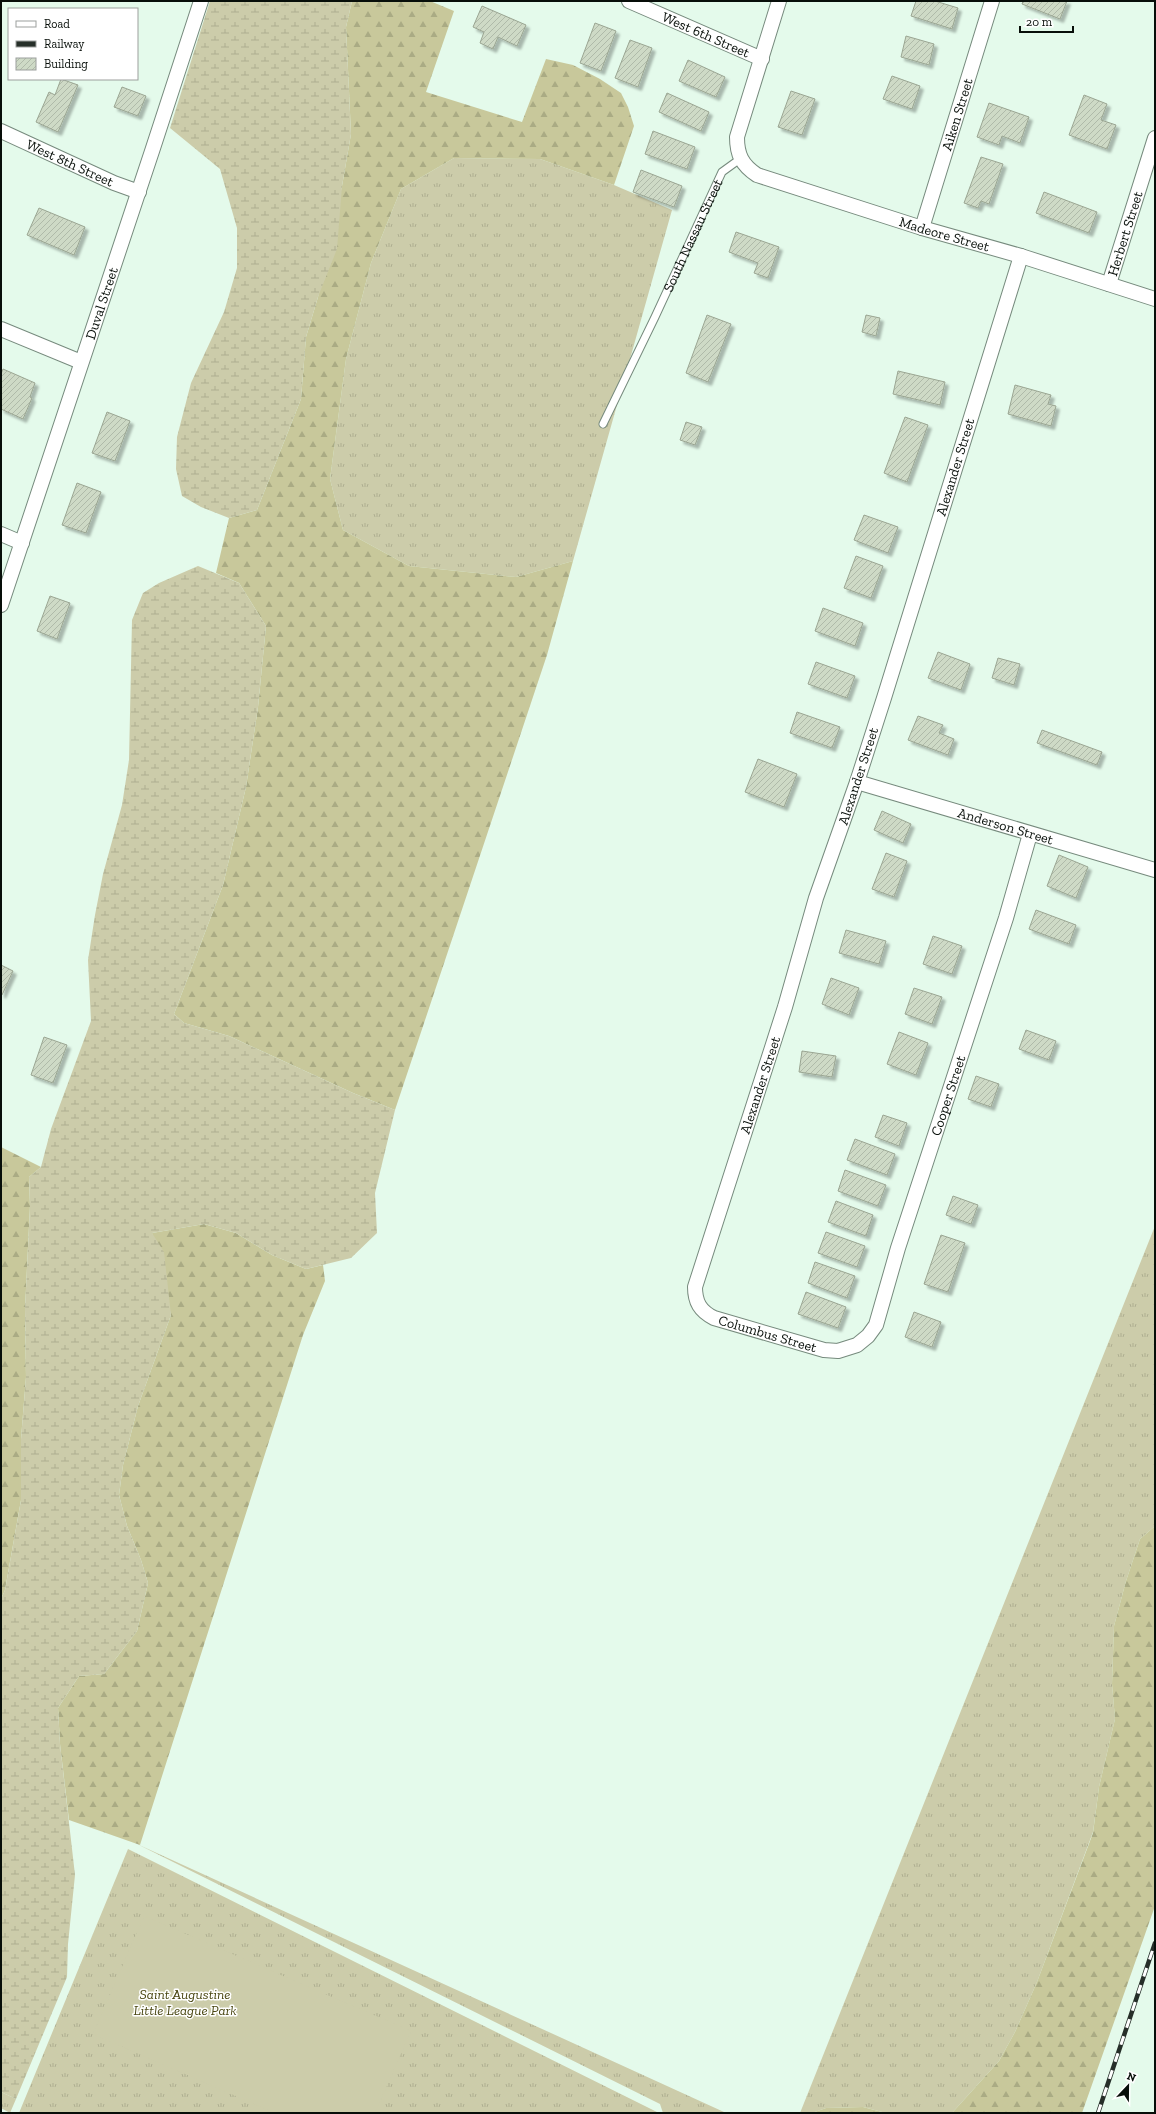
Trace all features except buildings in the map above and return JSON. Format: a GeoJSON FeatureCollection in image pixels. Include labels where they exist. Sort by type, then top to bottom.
{"type":"FeatureCollection","features":[{"type":"Feature","properties":{"kind":"street","name":"Duval Street"},"geometry":{"type":"LineString","coordinates":[[1,605],[201,1]]}},
{"type":"Feature","properties":{"kind":"street","name":"West 6th Street"},"geometry":{"type":"LineString","coordinates":[[629,1],[762,59]]}},
{"type":"Feature","properties":{"kind":"street"},"geometry":{"type":"LineString","coordinates":[[740,159],[737,149],[737,138],[779,1]]}},
{"type":"Feature","properties":{"kind":"street","name":"Aiken Street"},"geometry":{"type":"LineString","coordinates":[[922,228],[992,1]]}},
{"type":"Feature","properties":{"kind":"street","name":"West 8th Street"},"geometry":{"type":"LineString","coordinates":[[1,131],[114,183],[139,192]]}},
{"type":"Feature","properties":{"kind":"street","name":"Herbert Street"},"geometry":{"type":"LineString","coordinates":[[1109,284],[1155,138]]}},
{"type":"Feature","properties":{"kind":"street","name":"Madeore Street"},"geometry":{"type":"LineString","coordinates":[[740,159],[748,168],[757,174],[922,228],[1021,256],[1155,298]]}},
{"type":"Feature","properties":{"kind":"street","name":"Alexander Street"},"geometry":{"type":"LineString","coordinates":[[695,1296],[694,1287],[785,1007],[816,898],[857,782],[1021,256]]}},
{"type":"Feature","properties":{"kind":"street"},"geometry":{"type":"LineString","coordinates":[[1,329],[81,362]]}},
{"type":"Feature","properties":{"kind":"street"},"geometry":{"type":"LineString","coordinates":[[1,534],[22,543]]}},
{"type":"Feature","properties":{"kind":"street","name":"Anderson Street"},"geometry":{"type":"LineString","coordinates":[[857,782],[1155,870]]}},
{"type":"Feature","properties":{"kind":"street","name":"Cooper Street"},"geometry":{"type":"LineString","coordinates":[[851,1348],[868,1336],[876,1325],[898,1248],[1006,918],[1030,834]]}},
{"type":"Feature","properties":{"kind":"street","name":"Columbus Street"},"geometry":{"type":"LineString","coordinates":[[695,1296],[700,1308],[714,1318],[824,1350],[838,1351],[851,1348]]}},
{"type":"Feature","properties":{"kind":"lane","name":"South Nassau Street"},"geometry":{"type":"LineString","coordinates":[[604,424],[656,317],[722,172],[740,159]]}},
{"type":"Feature","properties":{"kind":"green space"},"geometry":{"type":"Polygon","coordinates":[[[210,1],[352,1],[346,27],[351,134],[342,186],[337,249],[318,297],[306,337],[301,399],[257,510],[229,518],[201,507],[182,496],[176,469],[177,437],[191,383],[224,312],[237,268],[237,228],[220,169],[170,128],[210,1]]]}},
{"type":"Feature","properties":{"kind":"green space"},"geometry":{"type":"Polygon","coordinates":[[[352,1],[430,1],[454,11],[426,92],[522,122],[546,59],[573,65],[600,79],[621,93],[628,107],[634,126],[614,185],[540,159],[454,158],[401,189],[371,263],[346,359],[330,479],[343,530],[409,566],[516,577],[573,561],[547,655],[395,1110],[353,1093],[229,1036],[184,1023],[174,1014],[223,885],[246,787],[258,707],[266,626],[239,583],[216,573],[229,518],[257,510],[301,399],[306,337],[318,297],[342,186],[351,134],[346,27],[352,1]]]}},
{"type":"Feature","properties":{"kind":"green space"},"geometry":{"type":"Polygon","coordinates":[[[454,158],[540,159],[614,185],[672,210],[573,561],[516,577],[409,566],[343,530],[330,479],[346,359],[371,263],[401,189],[454,158]]]}},
{"type":"Feature","properties":{"kind":"green space"},"geometry":{"type":"Polygon","coordinates":[[[198,566],[239,583],[266,626],[258,707],[246,787],[223,885],[174,1014],[184,1023],[229,1036],[353,1093],[395,1110],[375,1193],[377,1233],[351,1258],[306,1269],[272,1255],[236,1233],[204,1224],[152,1233],[164,1252],[171,1315],[138,1406],[123,1465],[119,1495],[127,1526],[141,1560],[148,1583],[137,1631],[104,1674],[79,1676],[58,1708],[60,1744],[75,1875],[68,1944],[67,1977],[16,2099],[1,2092],[1,1599],[5,1590],[21,1500],[21,1439],[26,1377],[25,1309],[30,1206],[29,1177],[41,1167],[51,1129],[91,1021],[88,960],[103,874],[122,805],[129,760],[132,620],[143,593],[159,583],[198,566]]]}},
{"type":"Feature","properties":{"kind":"green space"},"geometry":{"type":"Polygon","coordinates":[[[1,1147],[41,1167],[29,1177],[30,1206],[25,1309],[26,1377],[21,1439],[21,1500],[5,1590],[1,1599],[1,1147]]]}},
{"type":"Feature","properties":{"kind":"green space"},"geometry":{"type":"Polygon","coordinates":[[[204,1224],[236,1233],[272,1255],[306,1269],[323,1265],[325,1281],[303,1335],[140,1845],[69,1820],[60,1744],[58,1708],[79,1676],[104,1674],[137,1631],[148,1583],[141,1560],[127,1526],[119,1495],[123,1465],[138,1406],[171,1315],[152,1233],[204,1224]]]}},
{"type":"Feature","properties":{"kind":"green space"},"geometry":{"type":"Polygon","coordinates":[[[1155,1226],[1155,1526],[1140,1539],[1126,1581],[1114,1626],[1112,1684],[1115,1719],[1099,1787],[1093,1832],[1037,1982],[1015,2032],[999,2061],[952,2113],[886,2113],[863,2107],[826,2108],[812,2113],[800,2113],[1155,1226]]]}},
{"type":"Feature","properties":{"kind":"green space"},"geometry":{"type":"Polygon","coordinates":[[[1155,1526],[1155,1906],[1082,2113],[952,2113],[999,2061],[1015,2032],[1037,1982],[1093,1833],[1099,1787],[1115,1719],[1112,1684],[1114,1626],[1126,1581],[1140,1539],[1155,1526]]]}},
{"type":"Feature","properties":{"kind":"green space"},"geometry":{"type":"Polygon","coordinates":[[[137,1844],[724,2113],[663,2113],[660,2104],[137,1844]]]}},
{"type":"Feature","properties":{"kind":"green space","name":"Saint Augustine Little League Park"},"geometry":{"type":"Polygon","coordinates":[[[128,1849],[657,2112],[19,2113],[128,1849]]]}},
{"type":"Feature","properties":{"kind":"green space"},"geometry":{"type":"Polygon","coordinates":[[[144,1916],[411,2031],[375,2113],[275,2113],[93,2034],[144,1916]]]}},
{"type":"Feature","properties":{"kind":"green space"},"geometry":{"type":"Polygon","coordinates":[[[1,2092],[16,2099],[10,2113],[1,2108],[1,2092]]]}},
{"type":"Feature","properties":{"kind":"green space"},"geometry":{"type":"Polygon","coordinates":[[[863,2107],[886,2113],[812,2113],[826,2108],[863,2107]]]}},
{"type":"Feature","properties":{"kind":"railway"},"geometry":{"type":"LineString","coordinates":[[1098,2113],[1155,1943]]}}]}
